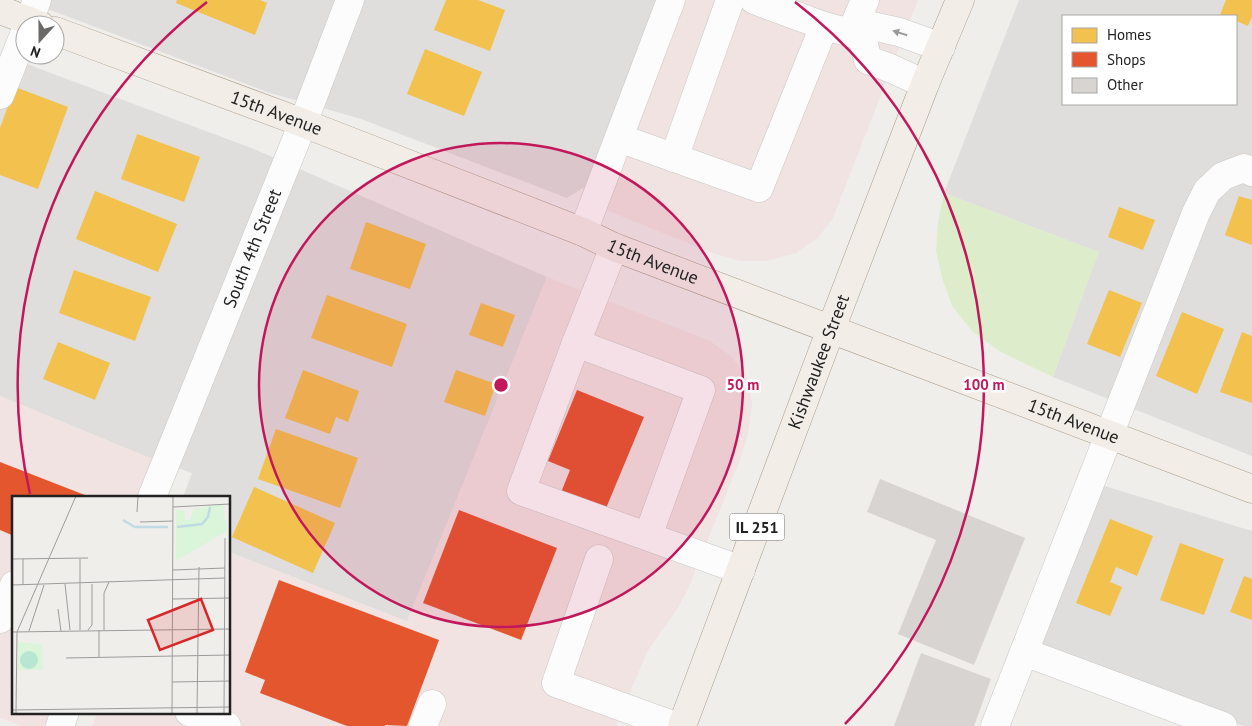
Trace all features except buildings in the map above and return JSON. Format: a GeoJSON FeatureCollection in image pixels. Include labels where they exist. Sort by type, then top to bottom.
{"type":"FeatureCollection","features":[{"type":"Feature","properties":{"kind":"main road","name":"Kishwaukee Street"},"geometry":{"type":"LineString","coordinates":[[682,726],[925,84],[960,0]]}},
{"type":"Feature","properties":{"kind":"main road"},"geometry":{"type":"LineString","coordinates":[[0,10],[15,15]]}},
{"type":"Feature","properties":{"kind":"main road","name":"15th Avenue"},"geometry":{"type":"LineString","coordinates":[[65,35],[303,123],[583,232],[614,247],[1252,489]]}},
{"type":"Feature","properties":{"kind":"street","name":"South 4th Street"},"geometry":{"type":"LineString","coordinates":[[152,496],[303,123],[350,0]]}},
{"type":"Feature","properties":{"kind":"street"},"geometry":{"type":"LineString","coordinates":[[583,232],[671,0]]}},
{"type":"Feature","properties":{"kind":"street"},"geometry":{"type":"LineString","coordinates":[[674,158],[730,0]]}},
{"type":"Feature","properties":{"kind":"street"},"geometry":{"type":"LineString","coordinates":[[754,0],[824,26],[856,35],[872,26],[899,32],[941,47]]}},
{"type":"Feature","properties":{"kind":"street"},"geometry":{"type":"LineString","coordinates":[[865,0],[856,35],[868,60],[925,84]]}},
{"type":"Feature","properties":{"kind":"street"},"geometry":{"type":"LineString","coordinates":[[619,138],[758,188],[824,26]]}},
{"type":"Feature","properties":{"kind":"street"},"geometry":{"type":"LineString","coordinates":[[0,96],[15,61]]}},
{"type":"Feature","properties":{"kind":"street"},"geometry":{"type":"LineString","coordinates":[[995,726],[1196,213],[1207,191],[1223,176],[1244,168],[1252,172]]}},
{"type":"Feature","properties":{"kind":"street"},"geometry":{"type":"LineString","coordinates":[[614,247],[521,491],[741,570]]}},
{"type":"Feature","properties":{"kind":"street"},"geometry":{"type":"LineString","coordinates":[[576,343],[701,390],[648,536]]}},
{"type":"Feature","properties":{"kind":"street"},"geometry":{"type":"LineString","coordinates":[[599,559],[556,683],[675,726]]}},
{"type":"Feature","properties":{"kind":"street"},"geometry":{"type":"LineString","coordinates":[[0,619],[12,589]]}},
{"type":"Feature","properties":{"kind":"street"},"geometry":{"type":"LineString","coordinates":[[1024,652],[1223,726]]}},
{"type":"Feature","properties":{"kind":"street"},"geometry":{"type":"LineString","coordinates":[[60,726],[64,714]]}},
{"type":"Feature","properties":{"kind":"street"},"geometry":{"type":"LineString","coordinates":[[180,726],[184,714]]}},
{"type":"Feature","properties":{"kind":"street"},"geometry":{"type":"LineString","coordinates":[[194,714],[227,726]]}},
{"type":"Feature","properties":{"kind":"shaded area"},"geometry":{"type":"Polygon","coordinates":[[[24,0],[657,0],[586,186],[567,198],[361,119],[270,93],[24,0]]]}},
{"type":"Feature","properties":{"kind":"shaded area"},"geometry":{"type":"Polygon","coordinates":[[[680,0],[918,0],[833,218],[818,238],[796,253],[767,261],[741,261],[715,254],[601,208],[680,0]]]}},
{"type":"Feature","properties":{"kind":"shaded area"},"geometry":{"type":"Polygon","coordinates":[[[1019,0],[1252,0],[1252,456],[1053,377],[1098,252],[944,193],[1019,0]]]}},
{"type":"Feature","properties":{"kind":"shaded area"},"geometry":{"type":"Polygon","coordinates":[[[0,54],[15,60],[15,65],[29,65],[254,149],[547,277],[407,622],[230,552],[230,496],[183,496],[192,473],[152,459],[0,396],[0,54]]]}},
{"type":"Feature","properties":{"kind":"shaded area"},"geometry":{"type":"Polygon","coordinates":[[[547,277],[710,341],[732,357],[747,378],[752,403],[748,434],[740,460],[688,589],[678,608],[647,652],[616,726],[92,726],[97,714],[230,714],[230,552],[407,621],[547,277]]]}},
{"type":"Feature","properties":{"kind":"shaded area"},"geometry":{"type":"Polygon","coordinates":[[[0,396],[152,459],[137,496],[12,496],[12,714],[53,714],[43,726],[22,726],[0,718],[0,396]]]}},
{"type":"Feature","properties":{"kind":"shaded area"},"geometry":{"type":"Polygon","coordinates":[[[1098,484],[1252,531],[1252,726],[1244,726],[1048,655],[1041,642],[1098,484]]]}},
{"type":"Feature","properties":{"kind":"green space"},"geometry":{"type":"Polygon","coordinates":[[[944,193],[1099,252],[1053,377],[1001,352],[973,332],[952,306],[942,278],[936,251],[938,222],[944,193]]]}}]}
